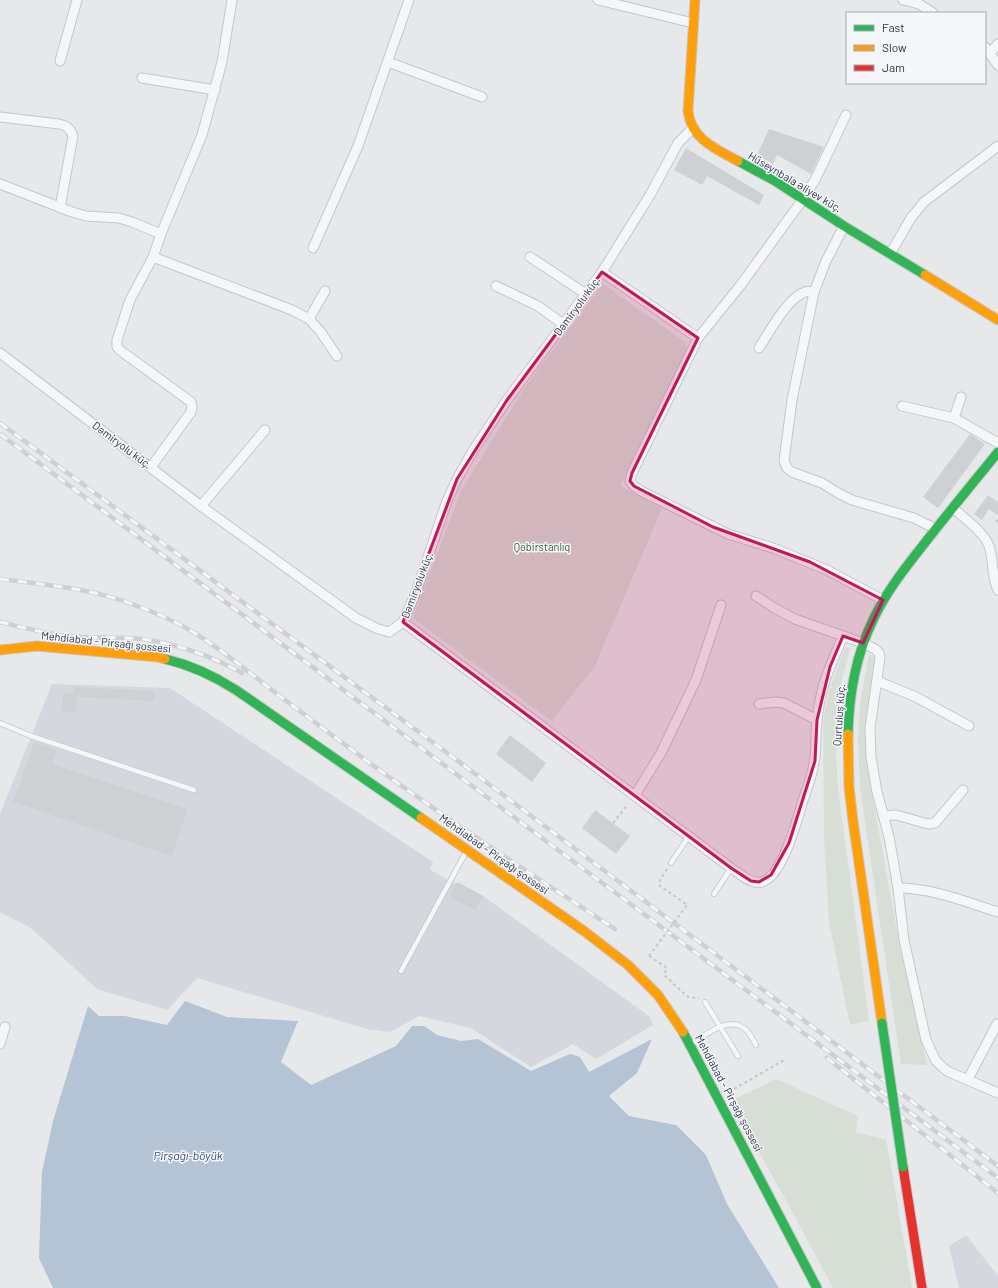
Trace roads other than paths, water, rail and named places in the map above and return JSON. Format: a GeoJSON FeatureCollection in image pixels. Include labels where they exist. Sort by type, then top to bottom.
{"type":"FeatureCollection","features":[{"type":"Feature","properties":{"kind":"main road","name":"Hüseynbala Əliyev küç."},"geometry":{"type":"LineString","coordinates":[[694,0],[688,111],[689,120],[702,140],[774,181],[844,226],[998,320]]}},
{"type":"Feature","properties":{"kind":"main road","name":"Qurtuluş küç."},"geometry":{"type":"LineString","coordinates":[[922,1288],[856,848],[848,767],[848,732],[851,694],[863,643],[883,600],[903,570],[998,452]]}},
{"type":"Feature","properties":{"kind":"main road","name":"Mehdiabad - Pirşağı şossesi"},"geometry":{"type":"LineString","coordinates":[[0,650],[37,646],[157,657],[177,661],[212,675],[247,697],[584,931],[623,961],[641,977],[664,1003],[690,1044],[817,1288]]}},
{"type":"Feature","properties":{"kind":"street"},"geometry":{"type":"LineString","coordinates":[[60,61],[77,0]]}},
{"type":"Feature","properties":{"kind":"street"},"geometry":{"type":"LineString","coordinates":[[151,467],[191,412],[192,407],[190,402],[121,351],[117,347],[116,340],[130,300],[153,257],[202,135],[222,62],[232,0]]}},
{"type":"Feature","properties":{"kind":"street"},"geometry":{"type":"LineString","coordinates":[[313,248],[358,146],[409,0]]}},
{"type":"Feature","properties":{"kind":"street"},"geometry":{"type":"LineString","coordinates":[[598,0],[693,23]]}},
{"type":"Feature","properties":{"kind":"street"},"geometry":{"type":"LineString","coordinates":[[903,0],[919,4],[931,12]]}},
{"type":"Feature","properties":{"kind":"street"},"geometry":{"type":"LineString","coordinates":[[998,44],[988,50],[998,65]]}},
{"type":"Feature","properties":{"kind":"street"},"geometry":{"type":"LineString","coordinates":[[388,62],[482,97]]}},
{"type":"Feature","properties":{"kind":"street"},"geometry":{"type":"LineString","coordinates":[[142,78],[215,90]]}},
{"type":"Feature","properties":{"kind":"street"},"geometry":{"type":"LineString","coordinates":[[846,115],[815,180],[803,199],[740,286],[698,338],[632,473],[630,480],[634,486],[713,527],[728,534],[773,548],[810,562],[883,600]]}},
{"type":"Feature","properties":{"kind":"street"},"geometry":{"type":"LineString","coordinates":[[0,117],[59,124],[71,129],[73,136],[60,208]]}},
{"type":"Feature","properties":{"kind":"street","name":"Dəmiryolu küç."},"geometry":{"type":"LineString","coordinates":[[0,353],[201,506],[356,618],[378,629],[389,632],[403,622],[416,592],[447,502],[457,479],[474,449],[503,406],[602,272],[650,195],[678,143],[693,128]]}},
{"type":"Feature","properties":{"kind":"street"},"geometry":{"type":"LineString","coordinates":[[890,254],[911,218],[924,202],[998,146]]}},
{"type":"Feature","properties":{"kind":"street"},"geometry":{"type":"LineString","coordinates":[[0,184],[60,208],[86,216],[119,218],[161,234]]}},
{"type":"Feature","properties":{"kind":"street"},"geometry":{"type":"LineString","coordinates":[[844,226],[826,261],[814,292],[792,400],[784,461],[787,468],[792,472],[822,483],[852,500],[914,518],[936,528]]}},
{"type":"Feature","properties":{"kind":"street"},"geometry":{"type":"LineString","coordinates":[[153,257],[292,310],[309,319],[320,331],[337,356]]}},
{"type":"Feature","properties":{"kind":"street"},"geometry":{"type":"LineString","coordinates":[[530,257],[586,294]]}},
{"type":"Feature","properties":{"kind":"street"},"geometry":{"type":"LineString","coordinates":[[602,272],[698,338]]}},
{"type":"Feature","properties":{"kind":"street"},"geometry":{"type":"LineString","coordinates":[[496,286],[538,306],[563,324]]}},
{"type":"Feature","properties":{"kind":"street"},"geometry":{"type":"LineString","coordinates":[[309,319],[325,291]]}},
{"type":"Feature","properties":{"kind":"street"},"geometry":{"type":"LineString","coordinates":[[759,348],[786,307],[795,298],[805,292],[814,292]]}},
{"type":"Feature","properties":{"kind":"street"},"geometry":{"type":"LineString","coordinates":[[954,418],[961,397]]}},
{"type":"Feature","properties":{"kind":"street"},"geometry":{"type":"LineString","coordinates":[[902,406],[954,418],[998,443]]}},
{"type":"Feature","properties":{"kind":"street"},"geometry":{"type":"LineString","coordinates":[[201,506],[265,430]]}},
{"type":"Feature","properties":{"kind":"street"},"geometry":{"type":"LineString","coordinates":[[953,508],[984,537],[990,547],[993,576],[998,590]]}},
{"type":"Feature","properties":{"kind":"street"},"geometry":{"type":"LineString","coordinates":[[990,547],[998,542]]}},
{"type":"Feature","properties":{"kind":"street"},"geometry":{"type":"LineString","coordinates":[[756,596],[776,609],[796,619],[863,643],[875,649],[879,653],[880,658],[870,728],[871,757],[898,888],[904,940],[913,987],[926,1040],[936,1061],[947,1071],[998,1093]]}},
{"type":"Feature","properties":{"kind":"street"},"geometry":{"type":"LineString","coordinates":[[635,795],[661,753],[696,680],[721,605]]}},
{"type":"Feature","properties":{"kind":"street"},"geometry":{"type":"LineString","coordinates":[[403,622],[751,882],[766,880],[784,857],[812,774],[815,761],[817,720],[823,688],[843,636]]}},
{"type":"Feature","properties":{"kind":"street"},"geometry":{"type":"LineString","coordinates":[[877,681],[922,700],[969,726]]}},
{"type":"Feature","properties":{"kind":"street"},"geometry":{"type":"LineString","coordinates":[[759,704],[775,702],[784,703],[817,720]]}},
{"type":"Feature","properties":{"kind":"street"},"geometry":{"type":"LineString","coordinates":[[884,816],[896,815],[928,824],[935,823],[963,790]]}},
{"type":"Feature","properties":{"kind":"street"},"geometry":{"type":"LineString","coordinates":[[898,888],[914,888],[931,892],[998,912]]}},
{"type":"Feature","properties":{"kind":"street"},"geometry":{"type":"LineString","coordinates":[[968,1079],[997,1024]]}},
{"type":"Feature","properties":{"kind":"street"},"geometry":{"type":"LineString","coordinates":[[0,1044],[5,1027]]}},
{"type":"Feature","properties":{"kind":"lane"},"geometry":{"type":"LineString","coordinates":[[0,723],[31,736],[194,790]]}},
{"type":"Feature","properties":{"kind":"lane"},"geometry":{"type":"LineString","coordinates":[[671,864],[689,836]]}},
{"type":"Feature","properties":{"kind":"lane"},"geometry":{"type":"LineString","coordinates":[[401,971],[467,850]]}},
{"type":"Feature","properties":{"kind":"lane"},"geometry":{"type":"LineString","coordinates":[[714,894],[731,868]]}},
{"type":"Feature","properties":{"kind":"lane"},"geometry":{"type":"LineString","coordinates":[[705,1002],[738,1056]]}},
{"type":"Feature","properties":{"kind":"lane"},"geometry":{"type":"LineString","coordinates":[[690,1044],[721,1026],[729,1024],[742,1027],[747,1030],[756,1045]]}},
{"type":"Feature","properties":{"kind":"water","name":"Pirşağı-böyük"},"geometry":{"type":"Polygon","coordinates":[[[185,1001],[227,1017],[298,1021],[281,1062],[311,1085],[396,1046],[412,1026],[424,1026],[437,1035],[461,1041],[478,1039],[531,1071],[570,1054],[580,1057],[589,1072],[652,1039],[637,1073],[609,1096],[629,1116],[676,1125],[706,1155],[727,1204],[779,1288],[53,1288],[39,1258],[42,1172],[53,1121],[88,1006],[99,1016],[125,1016],[167,1025],[185,1001]]]}},
{"type":"Feature","properties":{"kind":"railway"},"geometry":{"type":"LineString","coordinates":[[0,423],[450,755],[998,1166]]}},
{"type":"Feature","properties":{"kind":"railway"},"geometry":{"type":"LineString","coordinates":[[0,434],[998,1178]]}},
{"type":"Feature","properties":{"kind":"railway"},"geometry":{"type":"LineString","coordinates":[[0,579],[68,588],[102,595],[118,599],[172,620],[223,653],[397,783],[615,929]]}},
{"type":"Feature","properties":{"kind":"railway"},"geometry":{"type":"LineString","coordinates":[[0,622],[41,632],[66,636],[132,638],[155,641],[181,647],[218,661],[242,673]]}},
{"type":"Feature","properties":{"kind":"railway"},"geometry":{"type":"LineString","coordinates":[[827,1058],[998,1193]]}},
{"type":"Feature","properties":{"kind":"park label","name":"Qəbirstanlıq"},"geometry":{"type":"Point","coordinates":[542,547]}}]}
